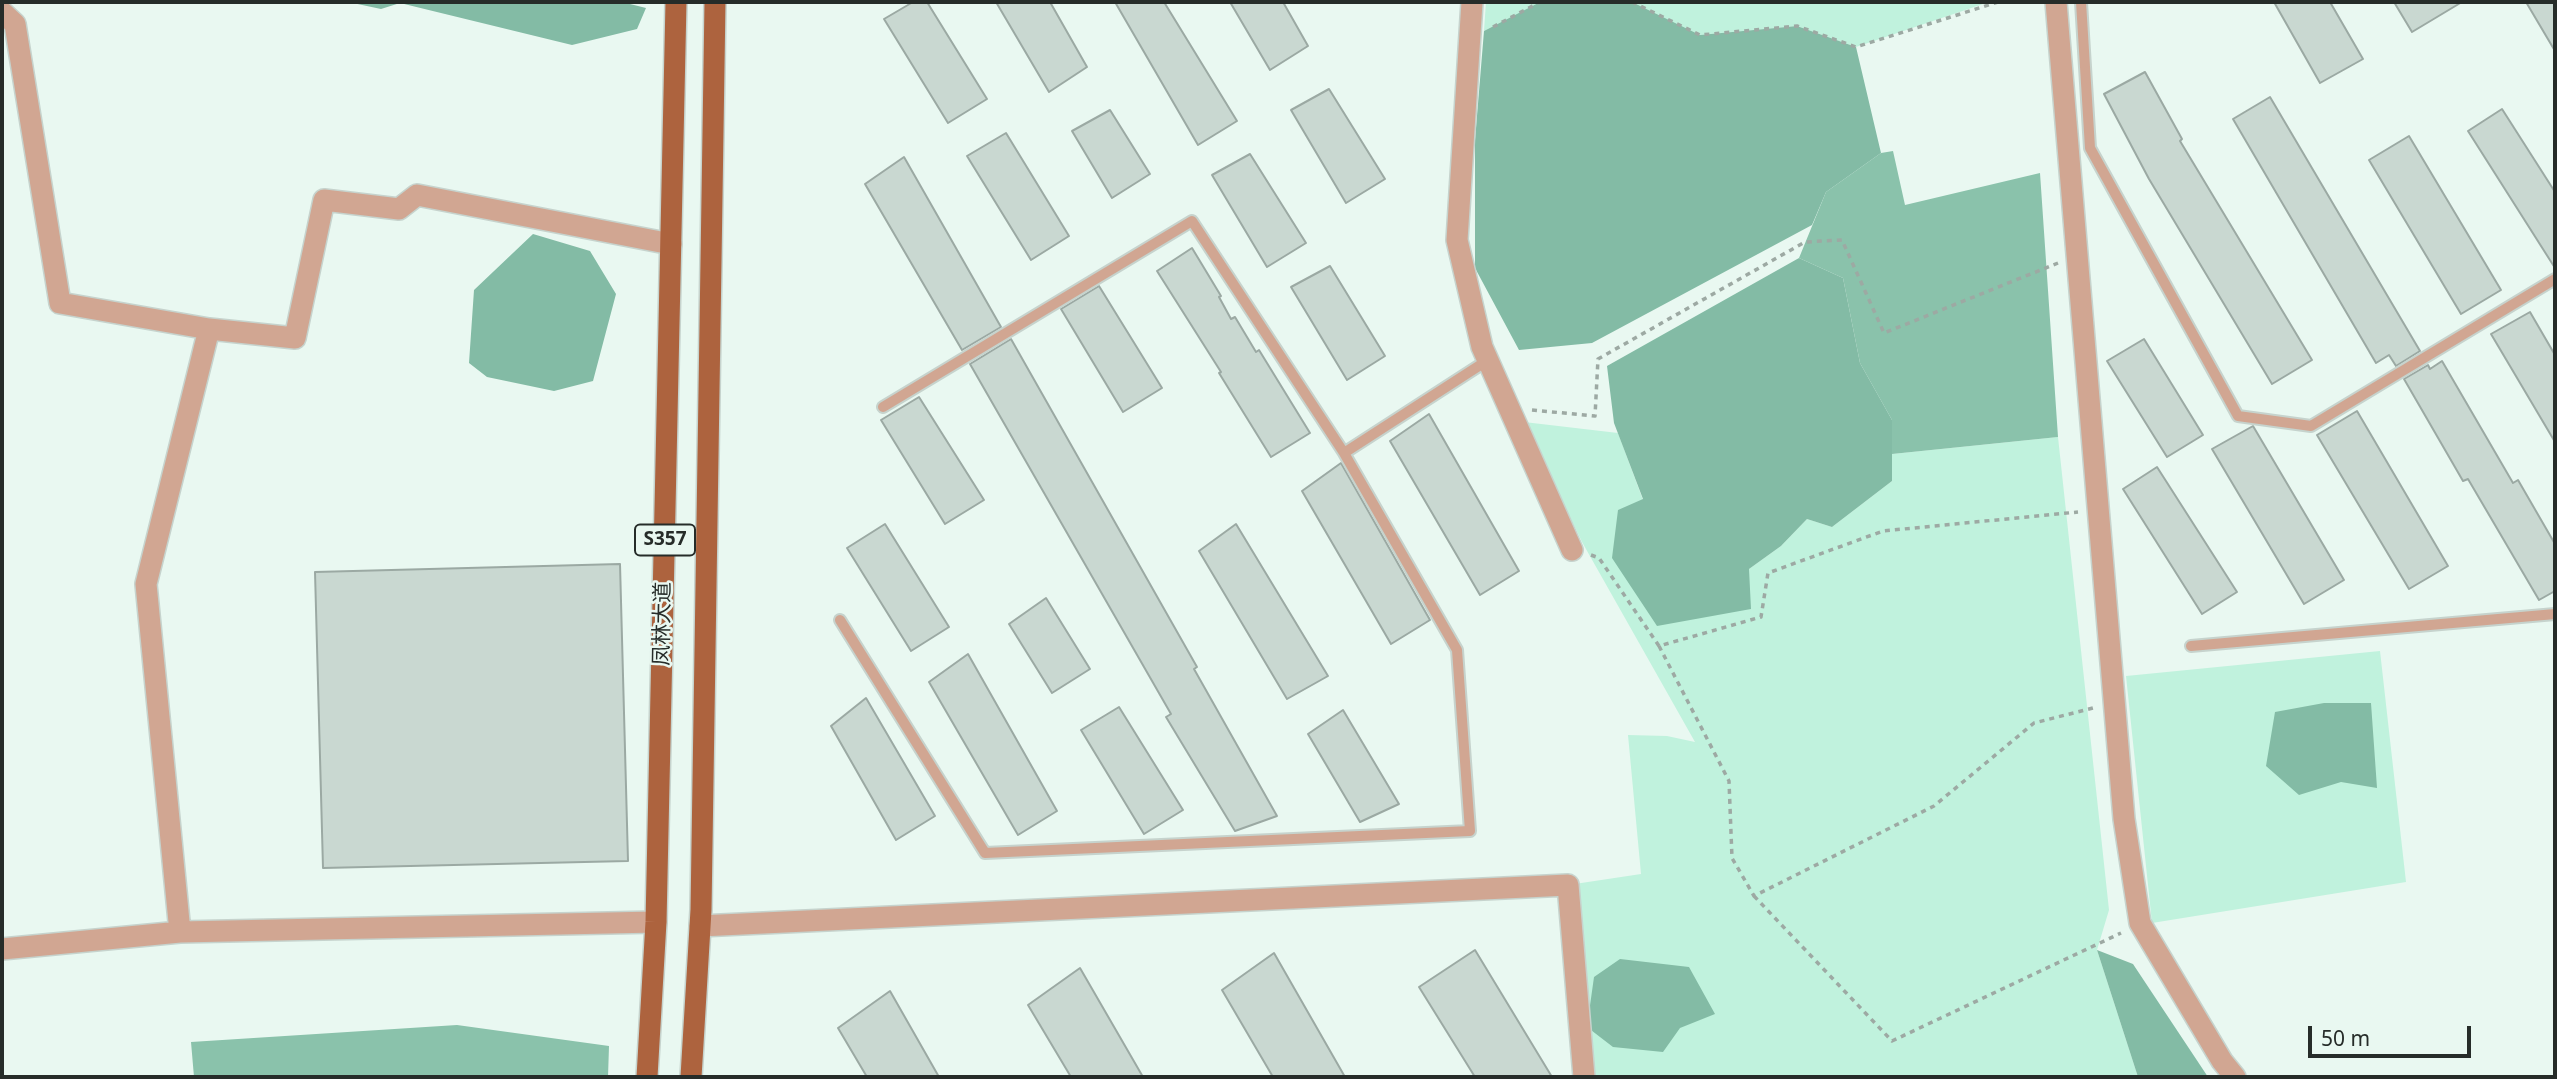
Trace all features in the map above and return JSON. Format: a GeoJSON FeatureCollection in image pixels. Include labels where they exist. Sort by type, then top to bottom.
{"type":"FeatureCollection","features":[{"type":"Feature","properties":{"kind":"main road","name":"凤林大道"},"geometry":{"type":"LineString","coordinates":[[647,1077],[656,922],[676,2]]}},
{"type":"Feature","properties":{"kind":"main road","name":"凤林大道"},"geometry":{"type":"LineString","coordinates":[[691,1077],[700,926],[715,2]]}},
{"type":"Feature","properties":{"kind":"street"},"geometry":{"type":"LineString","coordinates":[[1472,2],[1457,240],[1482,347],[1572,550]]}},
{"type":"Feature","properties":{"kind":"street"},"geometry":{"type":"LineString","coordinates":[[2056,2],[2075,83],[2078,255],[2124,819],[2140,923],[2222,1061],[2235,1077]]}},
{"type":"Feature","properties":{"kind":"street"},"geometry":{"type":"LineString","coordinates":[[2,12],[15,24],[60,303],[209,329],[295,338],[324,200],[399,209],[417,195],[671,244]]}},
{"type":"Feature","properties":{"kind":"street"},"geometry":{"type":"LineString","coordinates":[[180,933],[146,584],[209,329]]}},
{"type":"Feature","properties":{"kind":"street"},"geometry":{"type":"LineString","coordinates":[[700,926],[1568,885],[1584,1077]]}},
{"type":"Feature","properties":{"kind":"street"},"geometry":{"type":"LineString","coordinates":[[2,949],[180,933],[656,922]]}},
{"type":"Feature","properties":{"kind":"lane"},"geometry":{"type":"LineString","coordinates":[[2081,2],[2075,83],[2090,148],[2238,416],[2311,426],[2555,279]]}},
{"type":"Feature","properties":{"kind":"lane"},"geometry":{"type":"LineString","coordinates":[[840,620],[985,853],[1470,831],[1457,650],[1344,453],[1192,221],[883,407]]}},
{"type":"Feature","properties":{"kind":"lane"},"geometry":{"type":"LineString","coordinates":[[1344,453],[1488,360]]}},
{"type":"Feature","properties":{"kind":"lane"},"geometry":{"type":"LineString","coordinates":[[2191,646],[2555,614]]}},
{"type":"Feature","properties":{"kind":"path"},"geometry":{"type":"LineString","coordinates":[[1469,38],[1540,2]]}},
{"type":"Feature","properties":{"kind":"path"},"geometry":{"type":"LineString","coordinates":[[1632,2],[1700,35],[1797,26],[1856,47],[1998,2]]}},
{"type":"Feature","properties":{"kind":"path"},"geometry":{"type":"LineString","coordinates":[[1509,409],[1595,416],[1598,359],[1805,242],[1842,240],[1884,333],[2078,255]]}},
{"type":"Feature","properties":{"kind":"path"},"geometry":{"type":"LineString","coordinates":[[1659,646],[1761,617],[1768,573],[1883,531],[2098,510]]}},
{"type":"Feature","properties":{"kind":"path"},"geometry":{"type":"LineString","coordinates":[[1572,550],[1599,558],[1659,646],[1729,781],[1732,858],[1754,896],[1892,1041],[2140,923]]}},
{"type":"Feature","properties":{"kind":"path"},"geometry":{"type":"LineString","coordinates":[[1754,896],[1934,806],[2034,723],[2115,703]]}},
{"type":"Feature","properties":{"kind":"shaded area"},"geometry":{"type":"Polygon","coordinates":[[[348,2],[622,2],[646,8],[637,29],[572,45],[400,3],[381,9],[348,2]]]}},
{"type":"Feature","properties":{"kind":"shaded area"},"geometry":{"type":"Polygon","coordinates":[[[1486,2],[1540,2],[1484,31],[1486,2]]]}},
{"type":"Feature","properties":{"kind":"shaded area"},"geometry":{"type":"Polygon","coordinates":[[[1540,2],[1632,2],[1700,35],[1797,26],[1856,47],[1881,153],[1826,192],[1812,225],[1592,343],[1519,350],[1475,268],[1475,140],[1484,31],[1540,2]]]}},
{"type":"Feature","properties":{"kind":"shaded area"},"geometry":{"type":"Polygon","coordinates":[[[1632,2],[1989,2],[1856,47],[1797,26],[1700,35],[1632,2]]]}},
{"type":"Feature","properties":{"kind":"shaded area"},"geometry":{"type":"Polygon","coordinates":[[[1893,151],[1905,205],[2040,173],[2058,437],[1892,454],[1892,420],[1860,363],[1843,278],[1799,258],[1826,192],[1881,153],[1893,151]]]}},
{"type":"Feature","properties":{"kind":"shaded area"},"geometry":{"type":"Polygon","coordinates":[[[533,234],[590,251],[616,294],[593,381],[554,391],[487,377],[469,363],[474,290],[533,234]]]}},
{"type":"Feature","properties":{"kind":"shaded area"},"geometry":{"type":"Polygon","coordinates":[[[1799,258],[1843,278],[1860,363],[1892,420],[1892,481],[1832,527],[1807,519],[1781,546],[1749,569],[1751,609],[1657,626],[1612,558],[1618,510],[1643,499],[1614,423],[1607,366],[1799,258]]]}},
{"type":"Feature","properties":{"kind":"shaded area"},"geometry":{"type":"Polygon","coordinates":[[[1524,422],[1618,433],[1643,500],[1749,569],[1781,546],[1807,519],[1832,527],[1892,481],[1892,454],[2058,437],[2109,910],[2097,950],[2138,1077],[1588,1077],[1568,885],[1641,874],[1628,735],[1667,736],[1695,742],[1582,542],[1524,422]]]}},
{"type":"Feature","properties":{"kind":"shaded area"},"geometry":{"type":"Polygon","coordinates":[[[2380,651],[2406,882],[2152,923],[2126,676],[2380,651]]]}},
{"type":"Feature","properties":{"kind":"shaded area"},"geometry":{"type":"Polygon","coordinates":[[[2324,703],[2371,703],[2377,788],[2341,782],[2299,795],[2266,766],[2275,712],[2324,703]]]}},
{"type":"Feature","properties":{"kind":"shaded area"},"geometry":{"type":"Polygon","coordinates":[[[2097,950],[2133,964],[2208,1077],[2138,1077],[2097,950]]]}},
{"type":"Feature","properties":{"kind":"shaded area"},"geometry":{"type":"Polygon","coordinates":[[[1620,959],[1689,967],[1715,1014],[1680,1028],[1663,1052],[1613,1047],[1587,1027],[1594,977],[1620,959]]]}},
{"type":"Feature","properties":{"kind":"shaded area"},"geometry":{"type":"Polygon","coordinates":[[[457,1025],[609,1046],[608,1077],[194,1077],[191,1042],[457,1025]]]}},
{"type":"Feature","properties":{"kind":"building"},"geometry":{"type":"Polygon","coordinates":[[[913,2],[927,2],[987,99],[948,123],[884,19],[913,2]]]}},
{"type":"Feature","properties":{"kind":"building"},"geometry":{"type":"Polygon","coordinates":[[[996,2],[1050,2],[1087,67],[1049,92],[996,2]]]}},
{"type":"Feature","properties":{"kind":"building"},"geometry":{"type":"Polygon","coordinates":[[[1115,2],[1164,2],[1237,121],[1198,145],[1115,2]]]}},
{"type":"Feature","properties":{"kind":"building"},"geometry":{"type":"Polygon","coordinates":[[[1230,2],[1283,2],[1308,46],[1270,70],[1230,2]]]}},
{"type":"Feature","properties":{"kind":"building"},"geometry":{"type":"Polygon","coordinates":[[[2274,2],[2330,2],[2363,59],[2320,83],[2274,2]]]}},
{"type":"Feature","properties":{"kind":"building"},"geometry":{"type":"Polygon","coordinates":[[[2394,2],[2462,2],[2412,32],[2394,2]]]}},
{"type":"Feature","properties":{"kind":"building"},"geometry":{"type":"Polygon","coordinates":[[[2526,2],[2555,2],[2555,51],[2526,2]]]}},
{"type":"Feature","properties":{"kind":"building"},"geometry":{"type":"Polygon","coordinates":[[[2145,72],[2182,139],[2180,141],[2312,360],[2272,384],[2149,179],[2104,94],[2145,72]]]}},
{"type":"Feature","properties":{"kind":"building"},"geometry":{"type":"Polygon","coordinates":[[[1329,89],[1385,179],[1346,203],[1291,110],[1329,89]]]}},
{"type":"Feature","properties":{"kind":"building"},"geometry":{"type":"Polygon","coordinates":[[[2270,97],[2420,351],[2396,366],[2389,355],[2376,363],[2233,119],[2270,97]]]}},
{"type":"Feature","properties":{"kind":"building"},"geometry":{"type":"Polygon","coordinates":[[[2502,109],[2555,192],[2555,268],[2468,131],[2502,109]]]}},
{"type":"Feature","properties":{"kind":"building"},"geometry":{"type":"Polygon","coordinates":[[[1110,110],[1150,174],[1112,198],[1072,131],[1110,110]]]}},
{"type":"Feature","properties":{"kind":"building"},"geometry":{"type":"Polygon","coordinates":[[[1006,133],[1069,236],[1031,260],[967,156],[1006,133]]]}},
{"type":"Feature","properties":{"kind":"building"},"geometry":{"type":"Polygon","coordinates":[[[2409,136],[2501,290],[2461,314],[2369,160],[2409,136]]]}},
{"type":"Feature","properties":{"kind":"building"},"geometry":{"type":"Polygon","coordinates":[[[1250,154],[1306,243],[1267,267],[1212,175],[1250,154]]]}},
{"type":"Feature","properties":{"kind":"building"},"geometry":{"type":"Polygon","coordinates":[[[904,157],[1001,327],[962,350],[865,184],[904,157]]]}},
{"type":"Feature","properties":{"kind":"building"},"geometry":{"type":"Polygon","coordinates":[[[1192,248],[1221,296],[1219,297],[1231,319],[1235,317],[1256,352],[1259,350],[1310,433],[1271,457],[1157,271],[1192,248]]]}},
{"type":"Feature","properties":{"kind":"building"},"geometry":{"type":"Polygon","coordinates":[[[1330,266],[1385,356],[1347,380],[1291,287],[1330,266]]]}},
{"type":"Feature","properties":{"kind":"building"},"geometry":{"type":"Polygon","coordinates":[[[1099,286],[1162,388],[1123,412],[1061,309],[1099,286]]]}},
{"type":"Feature","properties":{"kind":"building"},"geometry":{"type":"Polygon","coordinates":[[[2530,312],[2555,355],[2555,442],[2491,334],[2530,312]]]}},
{"type":"Feature","properties":{"kind":"building"},"geometry":{"type":"Polygon","coordinates":[[[1011,339],[1197,667],[1194,669],[1277,816],[1235,831],[1166,717],[1171,714],[970,364],[1011,339]]]}},
{"type":"Feature","properties":{"kind":"building"},"geometry":{"type":"Polygon","coordinates":[[[2144,339],[2203,435],[2167,457],[2107,361],[2144,339]]]}},
{"type":"Feature","properties":{"kind":"building"},"geometry":{"type":"Polygon","coordinates":[[[2442,361],[2513,483],[2518,480],[2555,544],[2555,591],[2539,600],[2468,479],[2463,481],[2404,379],[2428,365],[2430,369],[2442,361]]]}},
{"type":"Feature","properties":{"kind":"building"},"geometry":{"type":"Polygon","coordinates":[[[919,397],[984,500],[945,524],[881,420],[919,397]]]}},
{"type":"Feature","properties":{"kind":"building"},"geometry":{"type":"Polygon","coordinates":[[[2357,411],[2448,566],[2409,589],[2317,435],[2357,411]]]}},
{"type":"Feature","properties":{"kind":"building"},"geometry":{"type":"Polygon","coordinates":[[[1429,414],[1519,571],[1480,595],[1390,441],[1429,414]]]}},
{"type":"Feature","properties":{"kind":"building"},"geometry":{"type":"Polygon","coordinates":[[[2253,426],[2344,580],[2304,604],[2212,449],[2253,426]]]}},
{"type":"Feature","properties":{"kind":"building"},"geometry":{"type":"Polygon","coordinates":[[[1341,463],[1430,620],[1391,644],[1302,491],[1341,463]]]}},
{"type":"Feature","properties":{"kind":"building"},"geometry":{"type":"Polygon","coordinates":[[[2157,467],[2237,592],[2202,614],[2123,489],[2157,467]]]}},
{"type":"Feature","properties":{"kind":"building"},"geometry":{"type":"Polygon","coordinates":[[[885,524],[949,627],[911,651],[847,548],[885,524]]]}},
{"type":"Feature","properties":{"kind":"building"},"geometry":{"type":"Polygon","coordinates":[[[1236,524],[1328,676],[1287,699],[1199,551],[1236,524]]]}},
{"type":"Feature","properties":{"kind":"building"},"geometry":{"type":"Polygon","coordinates":[[[620,564],[628,861],[323,868],[315,572],[620,564]]]}},
{"type":"Feature","properties":{"kind":"building"},"geometry":{"type":"Polygon","coordinates":[[[1046,598],[1090,669],[1052,693],[1009,624],[1046,598]]]}},
{"type":"Feature","properties":{"kind":"building"},"geometry":{"type":"Polygon","coordinates":[[[968,654],[1057,811],[1018,835],[929,682],[968,654]]]}},
{"type":"Feature","properties":{"kind":"building"},"geometry":{"type":"Polygon","coordinates":[[[866,698],[935,816],[896,840],[831,726],[866,698]]]}},
{"type":"Feature","properties":{"kind":"building"},"geometry":{"type":"Polygon","coordinates":[[[1119,707],[1183,810],[1144,834],[1081,730],[1119,707]]]}},
{"type":"Feature","properties":{"kind":"building"},"geometry":{"type":"Polygon","coordinates":[[[1343,710],[1399,804],[1360,822],[1308,734],[1343,710]]]}},
{"type":"Feature","properties":{"kind":"building"},"geometry":{"type":"Polygon","coordinates":[[[1475,950],[1552,1077],[1475,1077],[1419,987],[1475,950]]]}},
{"type":"Feature","properties":{"kind":"building"},"geometry":{"type":"Polygon","coordinates":[[[1274,953],[1345,1077],[1273,1077],[1222,990],[1274,953]]]}},
{"type":"Feature","properties":{"kind":"building"},"geometry":{"type":"Polygon","coordinates":[[[1080,968],[1143,1077],[1071,1077],[1028,1005],[1080,968]]]}},
{"type":"Feature","properties":{"kind":"building"},"geometry":{"type":"Polygon","coordinates":[[[890,991],[939,1077],[867,1077],[838,1028],[890,991]]]}}]}
